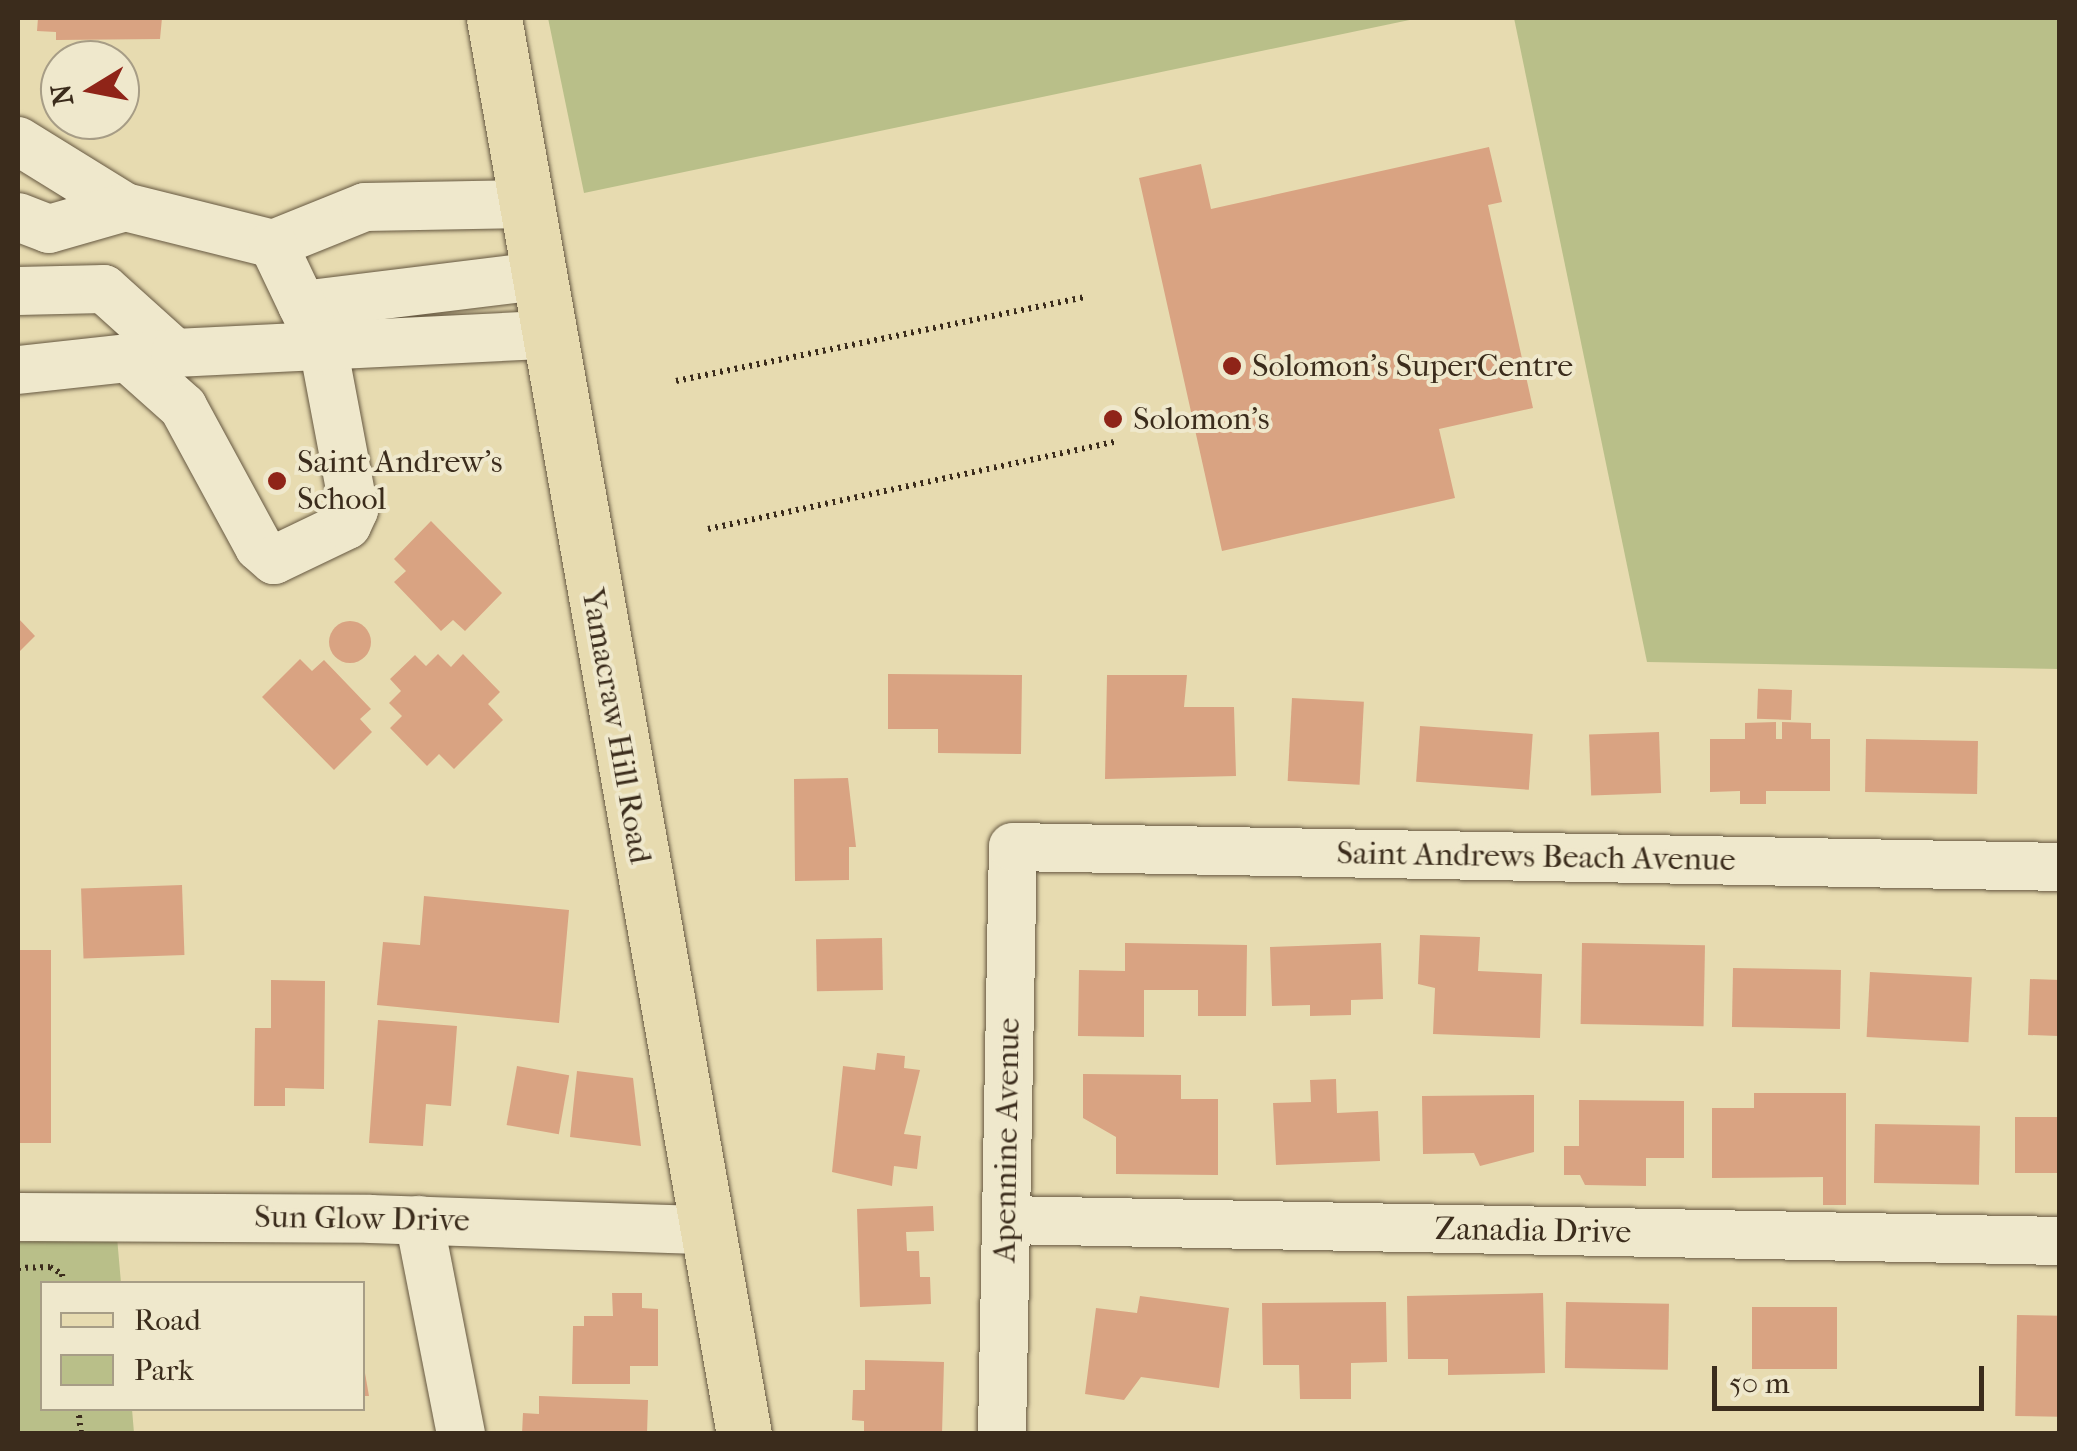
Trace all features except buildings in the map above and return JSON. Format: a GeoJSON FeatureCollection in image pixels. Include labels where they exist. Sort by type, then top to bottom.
{"type":"FeatureCollection","features":[{"type":"Feature","properties":{"kind":"main road","name":"Yamacraw Hill Road"},"geometry":{"type":"LineString","coordinates":[[494,18],[744,1434]]}},
{"type":"Feature","properties":{"kind":"street"},"geometry":{"type":"LineString","coordinates":[[18,141],[125,207],[273,244],[365,207],[527,204]]}},
{"type":"Feature","properties":{"kind":"street"},"geometry":{"type":"LineString","coordinates":[[18,218],[49,229],[125,207]]}},
{"type":"Feature","properties":{"kind":"street"},"geometry":{"type":"LineString","coordinates":[[128,358],[184,407],[259,547],[274,560],[347,526],[354,510],[324,350],[273,244]]}},
{"type":"Feature","properties":{"kind":"street"},"geometry":{"type":"LineString","coordinates":[[302,304],[539,276]]}},
{"type":"Feature","properties":{"kind":"street"},"geometry":{"type":"LineString","coordinates":[[18,291],[104,289],[175,353]]}},
{"type":"Feature","properties":{"kind":"street"},"geometry":{"type":"LineString","coordinates":[[18,370],[175,353],[324,350],[548,335]]}},
{"type":"Feature","properties":{"kind":"street","name":"Saint Andrews Beach Avenue"},"geometry":{"type":"LineString","coordinates":[[1012,847],[2060,867]]}},
{"type":"Feature","properties":{"kind":"street","name":"Apennine Avenue"},"geometry":{"type":"LineString","coordinates":[[1002,1434],[1012,847]]}},
{"type":"Feature","properties":{"kind":"street","name":"Sun Glow Drive"},"geometry":{"type":"LineString","coordinates":[[18,1217],[419,1220],[707,1230]]}},
{"type":"Feature","properties":{"kind":"street"},"geometry":{"type":"LineString","coordinates":[[419,1220],[461,1434]]}},
{"type":"Feature","properties":{"kind":"street","name":"Zanadia Drive"},"geometry":{"type":"LineString","coordinates":[[1006,1220],[2060,1241]]}},
{"type":"Feature","properties":{"kind":"path"},"geometry":{"type":"LineString","coordinates":[[676,380],[1087,298]]}},
{"type":"Feature","properties":{"kind":"path"},"geometry":{"type":"LineString","coordinates":[[708,529],[1117,441]]}},
{"type":"Feature","properties":{"kind":"path"},"geometry":{"type":"LineString","coordinates":[[18,1268],[50,1267],[62,1274],[63,1281]]}},
{"type":"Feature","properties":{"kind":"green space"},"geometry":{"type":"Polygon","coordinates":[[[548,18],[1419,18],[584,193],[548,18]]]}},
{"type":"Feature","properties":{"kind":"green space"},"geometry":{"type":"Polygon","coordinates":[[[1514,18],[2059,18],[2059,669],[1647,662],[1514,18]]]}},
{"type":"Feature","properties":{"kind":"green space"},"geometry":{"type":"Polygon","coordinates":[[[117,1237],[121,1281],[40,1281],[40,1411],[132,1411],[134,1433],[18,1433],[18,1242],[117,1237]]]}},
{"type":"Feature","properties":{"kind":"place","name":"Solomon's SuperCentre"},"geometry":{"type":"Point","coordinates":[1232,366]}},
{"type":"Feature","properties":{"kind":"place","name":"Solomon's"},"geometry":{"type":"Point","coordinates":[1113,419]}},
{"type":"Feature","properties":{"kind":"place","name":"Saint Andrew's School"},"geometry":{"type":"Point","coordinates":[277,481]}}]}
